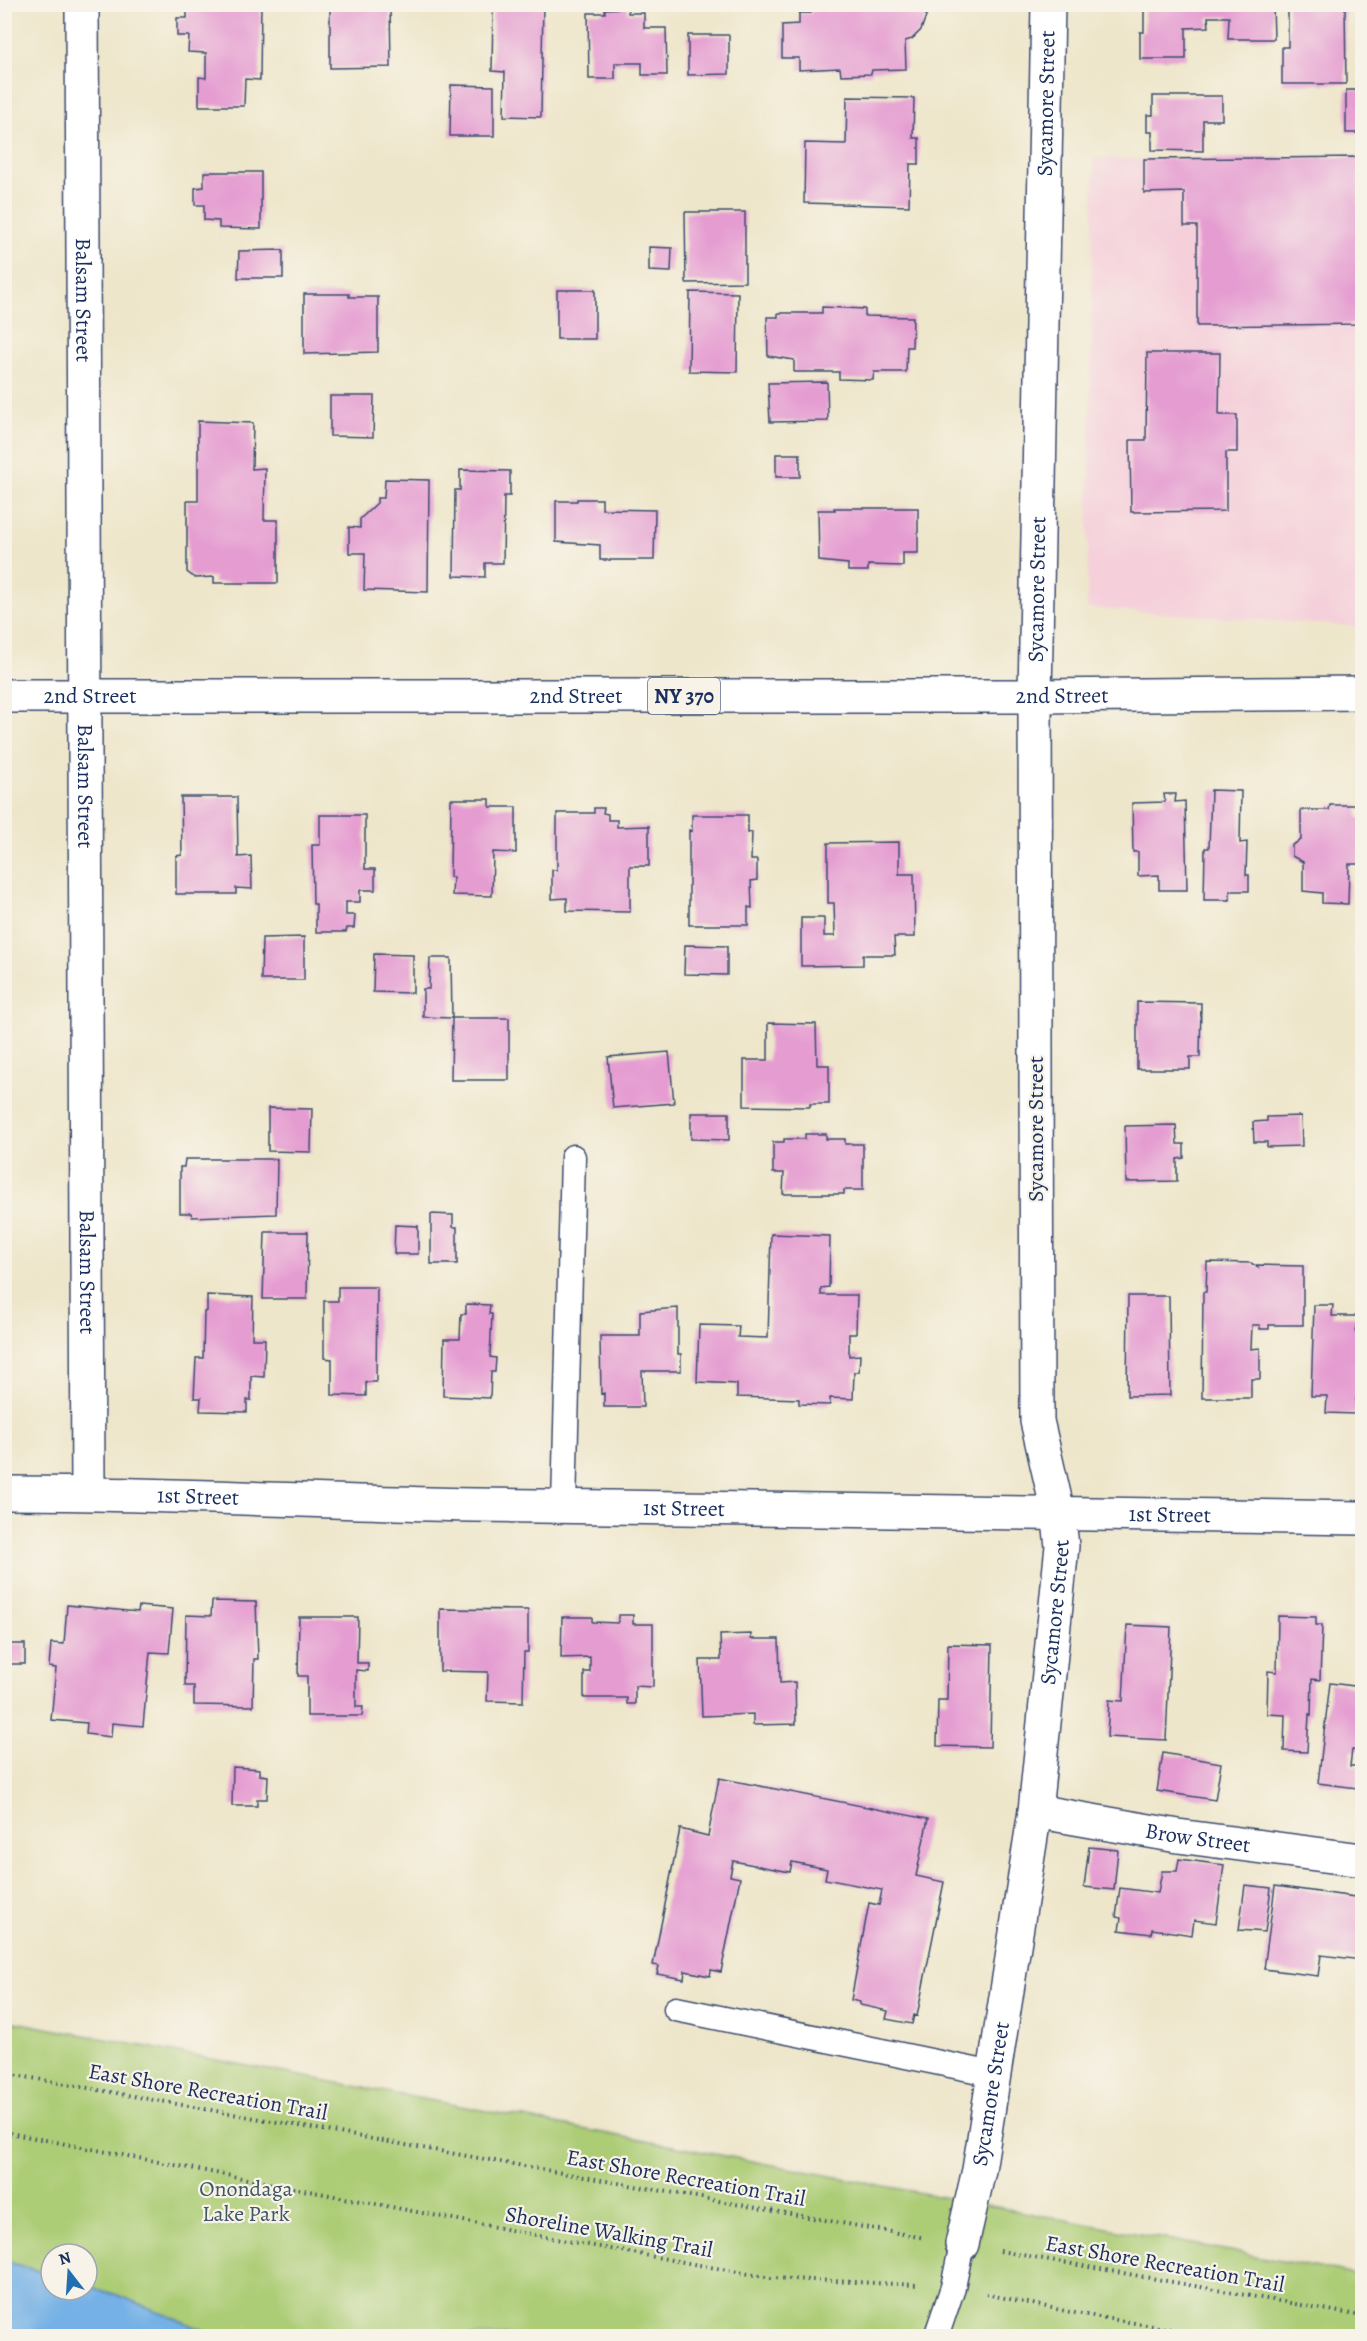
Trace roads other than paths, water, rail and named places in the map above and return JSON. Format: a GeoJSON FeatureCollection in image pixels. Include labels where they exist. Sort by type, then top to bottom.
{"type":"FeatureCollection","features":[{"type":"Feature","properties":{"kind":"street","name":"Balsam Street"},"geometry":{"type":"LineString","coordinates":[[82,4],[88,1493]]}},
{"type":"Feature","properties":{"kind":"street","name":"Sycamore Street"},"geometry":{"type":"LineString","coordinates":[[962,2244],[979,2170],[1035,1811],[1062,1546],[1058,1512],[1037,1421],[1035,696],[1048,4]]}},
{"type":"Feature","properties":{"kind":"street","name":"2nd Street"},"geometry":{"type":"LineString","coordinates":[[4,696],[1035,696],[1362,693]]}},
{"type":"Feature","properties":{"kind":"street","name":"1st Street"},"geometry":{"type":"LineString","coordinates":[[4,1493],[88,1493],[564,1506],[1362,1518]]}},
{"type":"Feature","properties":{"kind":"street","name":"Brow Street"},"geometry":{"type":"LineString","coordinates":[[1035,1811],[1178,1836],[1362,1860]]}},
{"type":"Feature","properties":{"kind":"lane"},"geometry":{"type":"LineString","coordinates":[[564,1506],[573,1157]]}},
{"type":"Feature","properties":{"kind":"lane"},"geometry":{"type":"LineString","coordinates":[[676,2009],[994,2074]]}},
{"type":"Feature","properties":{"kind":"lane"},"geometry":{"type":"LineString","coordinates":[[937,2334],[953,2287],[962,2244]]}},
{"type":"Feature","properties":{"kind":"water"},"geometry":{"type":"Polygon","coordinates":[[[5,2261],[39,2271],[39,2302],[99,2302],[99,2290],[203,2330],[211,2336],[5,2336],[5,2261]]]}},
{"type":"Feature","properties":{"kind":"park label","name":"Onondaga Lake Park"},"geometry":{"type":"Point","coordinates":[246,2202]}}]}
